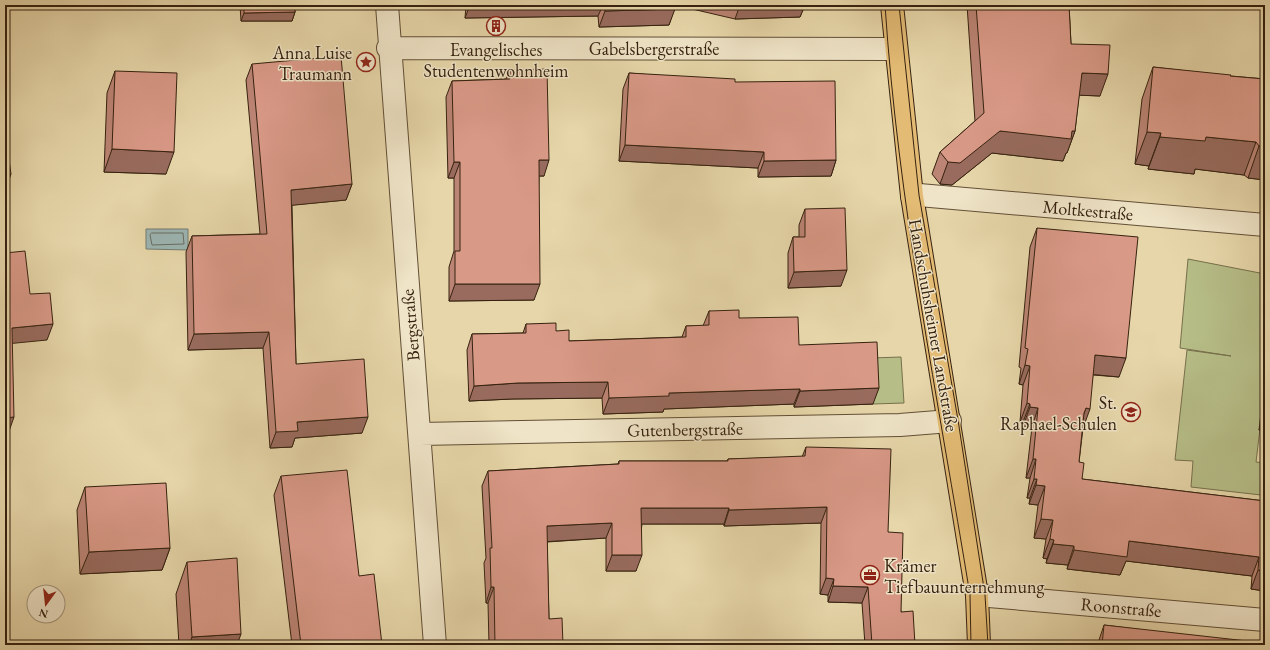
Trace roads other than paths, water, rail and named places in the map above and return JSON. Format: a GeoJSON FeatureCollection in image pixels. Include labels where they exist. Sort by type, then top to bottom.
{"type":"FeatureCollection","features":[{"type":"Feature","properties":{"kind":"main road","name":"Handschuhsheimer Landstraße"},"geometry":{"type":"LineString","coordinates":[[892,5],[912,196],[950,421],[977,595],[979,645]]}},
{"type":"Feature","properties":{"kind":"street","name":"Bergstraße"},"geometry":{"type":"LineString","coordinates":[[386,5],[388,48],[420,434],[435,645]]}},
{"type":"Feature","properties":{"kind":"street","name":"Gabelsbergerstraße"},"geometry":{"type":"LineString","coordinates":[[388,48],[896,49]]}},
{"type":"Feature","properties":{"kind":"street","name":"Moltkestraße"},"geometry":{"type":"LineString","coordinates":[[912,196],[919,195],[1265,225]]}},
{"type":"Feature","properties":{"kind":"street","name":"Gutenbergstraße"},"geometry":{"type":"LineString","coordinates":[[420,434],[900,425],[950,421]]}},
{"type":"Feature","properties":{"kind":"street","name":"Roonstraße"},"geometry":{"type":"LineString","coordinates":[[977,595],[1265,620]]}},
{"type":"Feature","properties":{"kind":"water"},"geometry":{"type":"Polygon","coordinates":[[[146,229],[188,229],[188,250],[146,249],[146,229]]]}},
{"type":"Feature","properties":{"kind":"tram line"},"geometry":{"type":"LineString","coordinates":[[885,5],[899,153],[920,301],[970,595],[971,645]]}},
{"type":"Feature","properties":{"kind":"tram line"},"geometry":{"type":"LineString","coordinates":[[899,5],[919,195],[958,420],[985,595],[988,645]]}},
{"type":"Feature","properties":{"kind":"place","name":"Evangelisches Studentenwohnheim"},"geometry":{"type":"Point","coordinates":[496,26]}},
{"type":"Feature","properties":{"kind":"place","name":"Anna Luise Traumann"},"geometry":{"type":"Point","coordinates":[366,62]}},
{"type":"Feature","properties":{"kind":"place","name":"St. Raphael-Schulen"},"geometry":{"type":"Point","coordinates":[1131,412]}},
{"type":"Feature","properties":{"kind":"place","name":"Krämer Tiefbauunternehmung"},"geometry":{"type":"Point","coordinates":[870,575]}}]}
